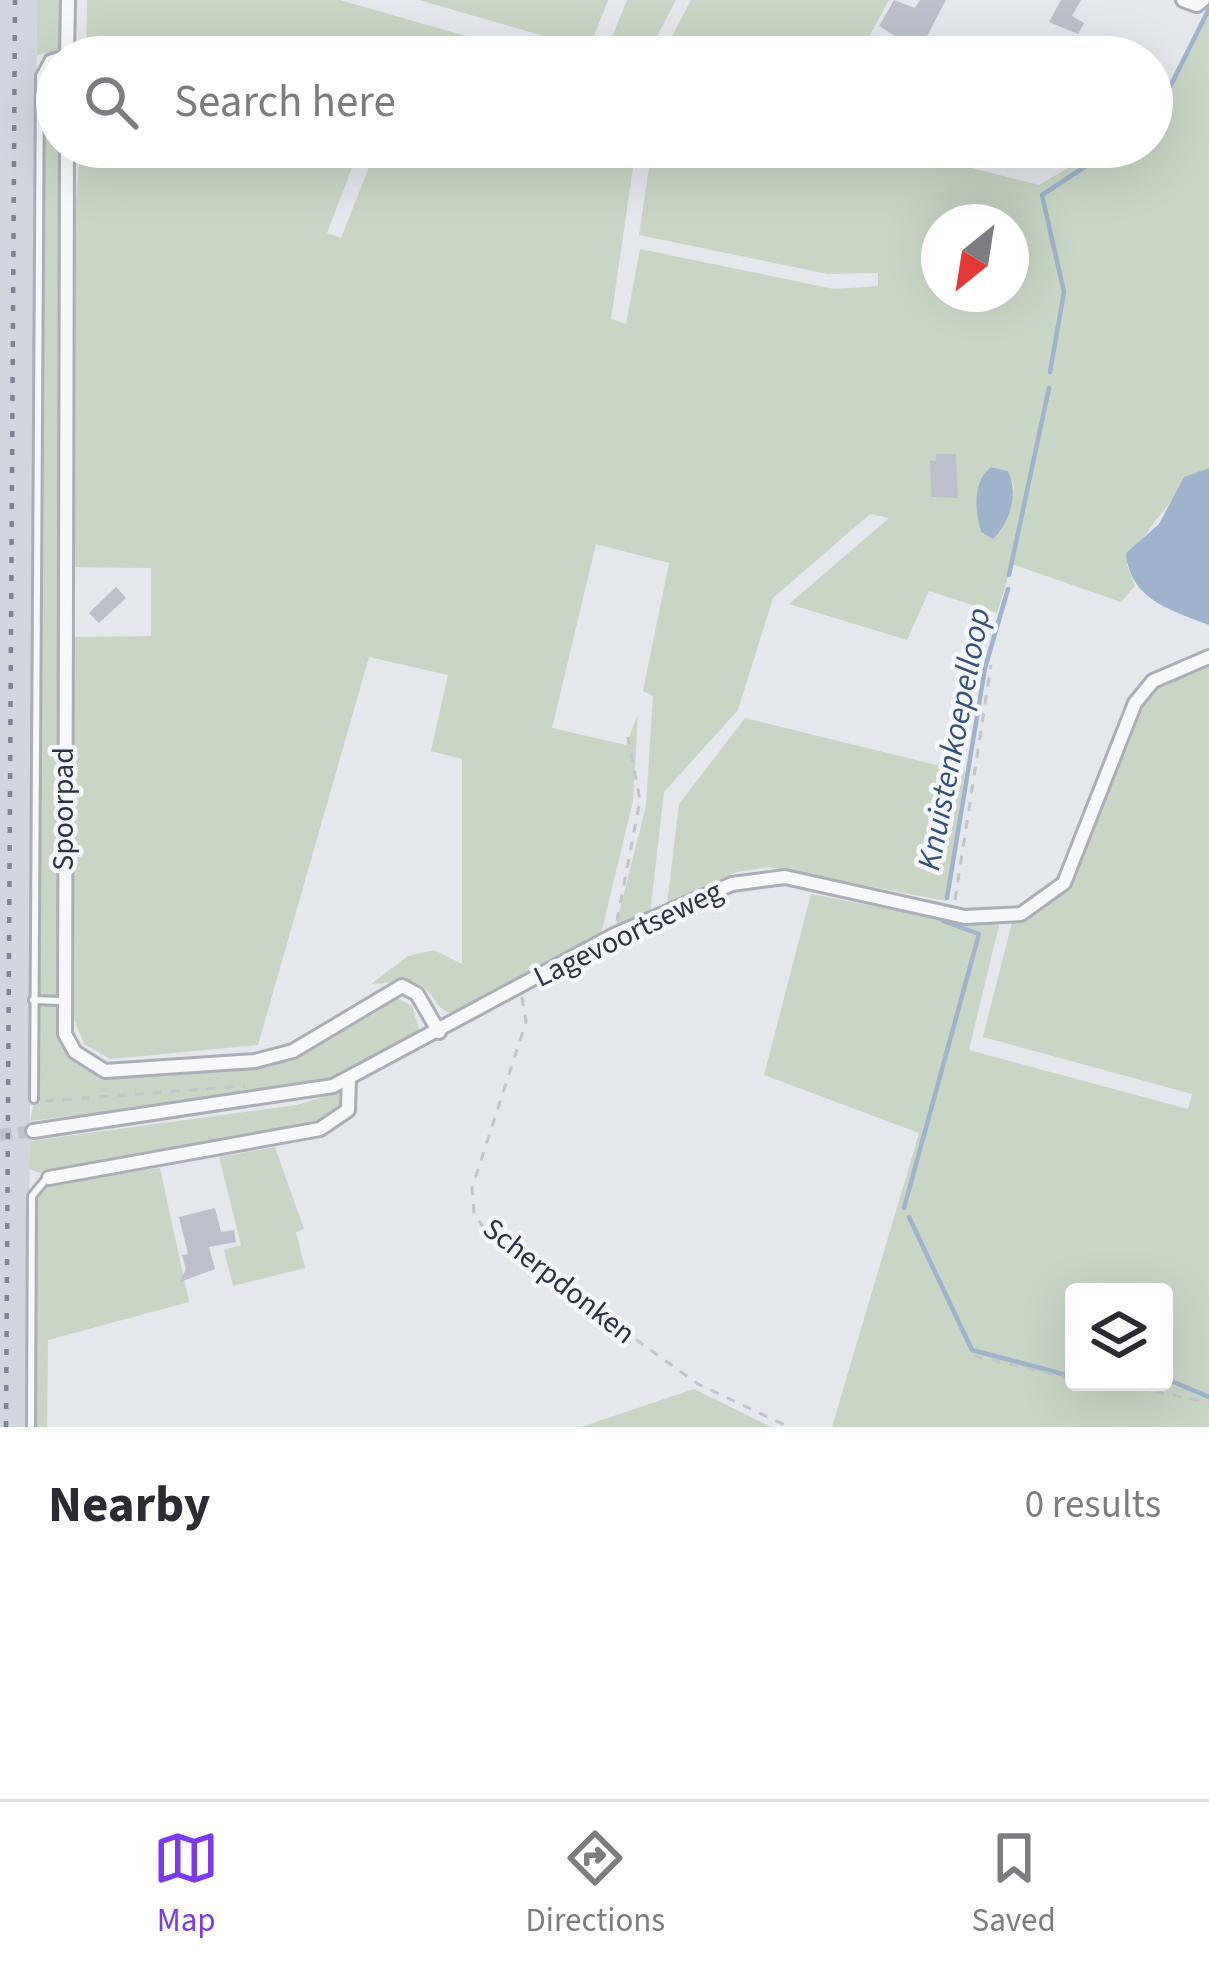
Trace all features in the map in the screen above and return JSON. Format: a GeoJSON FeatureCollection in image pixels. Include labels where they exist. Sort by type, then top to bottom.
{"type":"FeatureCollection","features":[{"type":"Feature","properties":{"kind":"street"},"geometry":{"type":"LineString","coordinates":[[68,0],[68,36]]}},
{"type":"Feature","properties":{"kind":"street"},"geometry":{"type":"LineString","coordinates":[[1183,0],[1197,4],[1204,0]]}},
{"type":"Feature","properties":{"kind":"street","name":"Spoorpad"},"geometry":{"type":"LineString","coordinates":[[67,168],[65,1034],[89,1064],[121,1072],[271,1058],[402,986],[417,994],[439,1032]]}},
{"type":"Feature","properties":{"kind":"street","name":"Lagevoortseweg"},"geometry":{"type":"LineString","coordinates":[[33,1131],[310,1093],[349,1079],[614,935],[731,884],[770,878],[953,913],[995,919],[1021,914],[1064,883],[1135,703],[1153,681],[1209,657]]}},
{"type":"Feature","properties":{"kind":"street"},"geometry":{"type":"LineString","coordinates":[[50,1178],[320,1129],[348,1110],[349,1079]]}},
{"type":"Feature","properties":{"kind":"lane"},"geometry":{"type":"LineString","coordinates":[[38,1100],[33,1000],[39,168]]}},
{"type":"Feature","properties":{"kind":"lane"},"geometry":{"type":"LineString","coordinates":[[33,1000],[62,1000]]}},
{"type":"Feature","properties":{"kind":"lane"},"geometry":{"type":"LineString","coordinates":[[31,1427],[32,1196],[37,1184],[50,1178]]}},
{"type":"Feature","properties":{"kind":"path"},"geometry":{"type":"LineString","coordinates":[[953,913],[991,665]]}},
{"type":"Feature","properties":{"kind":"path"},"geometry":{"type":"LineString","coordinates":[[614,935],[640,800],[628,737]]}},
{"type":"Feature","properties":{"kind":"path","name":"Scherpdonken"},"geometry":{"type":"LineString","coordinates":[[516,988],[526,1003],[526,1022],[472,1188],[474,1213],[486,1232],[698,1384],[789,1427]]}},
{"type":"Feature","properties":{"kind":"path"},"geometry":{"type":"LineString","coordinates":[[38,1100],[248,1085]]}},
{"type":"Feature","properties":{"kind":"path"},"geometry":{"type":"LineString","coordinates":[[974,1356],[1065,1377]]}},
{"type":"Feature","properties":{"kind":"path"},"geometry":{"type":"LineString","coordinates":[[1150,1391],[1209,1402]]}},
{"type":"Feature","properties":{"kind":"shaded area"},"geometry":{"type":"Polygon","coordinates":[[[0,0],[37,0],[28,1427],[0,1427],[0,0]]]}},
{"type":"Feature","properties":{"kind":"green space"},"geometry":{"type":"Polygon","coordinates":[[[37,0],[64,0],[60,36],[37,36],[37,0]]]}},
{"type":"Feature","properties":{"kind":"green space"},"geometry":{"type":"Polygon","coordinates":[[[87,0],[340,0],[466,36],[86,36],[87,0]]]}},
{"type":"Feature","properties":{"kind":"green space"},"geometry":{"type":"Polygon","coordinates":[[[419,0],[608,0],[594,36],[544,36],[419,0]]]}},
{"type":"Feature","properties":{"kind":"green space"},"geometry":{"type":"Polygon","coordinates":[[[627,0],[676,0],[657,36],[612,36],[627,0]]]}},
{"type":"Feature","properties":{"kind":"green space"},"geometry":{"type":"Polygon","coordinates":[[[691,0],[889,0],[869,36],[672,36],[691,0]]]}},
{"type":"Feature","properties":{"kind":"green space"},"geometry":{"type":"Polygon","coordinates":[[[1209,7],[1209,468],[1176,495],[1141,542],[1127,565],[1135,586],[1121,602],[1012,564],[997,613],[929,591],[907,640],[789,604],[889,518],[870,514],[773,598],[738,710],[664,792],[650,914],[615,929],[646,806],[653,696],[643,691],[669,563],[596,544],[552,728],[626,745],[638,714],[633,801],[600,938],[454,1014],[419,984],[371,984],[408,956],[434,950],[462,964],[462,759],[431,751],[448,675],[369,657],[258,1045],[110,1059],[84,1044],[67,1001],[69,637],[151,636],[151,568],[70,567],[72,255],[78,168],[352,168],[327,233],[341,238],[369,168],[633,168],[611,319],[626,324],[640,249],[834,289],[878,286],[878,273],[828,274],[639,235],[649,168],[971,168],[1039,185],[1068,168],[1173,168],[1173,75],[1209,7]],[[991,467],[978,498],[981,531],[1001,532],[1014,487],[1008,471],[991,467]]]}},
{"type":"Feature","properties":{"kind":"green space"},"geometry":{"type":"Polygon","coordinates":[[[42,168],[63,168],[60,1035],[85,1068],[103,1075],[273,1063],[294,1056],[391,995],[412,1006],[421,1035],[343,1078],[310,1087],[30,1121],[35,1098],[42,168]]]}},
{"type":"Feature","properties":{"kind":"green space"},"geometry":{"type":"Polygon","coordinates":[[[1209,661],[1209,1427],[832,1427],[919,1133],[764,1075],[811,894],[962,923],[1000,921],[969,1050],[1188,1109],[1192,1094],[983,1037],[1013,918],[1044,906],[1062,889],[1130,717],[1153,686],[1209,661]]]}},
{"type":"Feature","properties":{"kind":"green space"},"geometry":{"type":"Polygon","coordinates":[[[745,718],[965,772],[946,901],[769,867],[737,872],[667,904],[679,804],[745,718]]]}},
{"type":"Feature","properties":{"kind":"green space"},"geometry":{"type":"Polygon","coordinates":[[[339,1092],[345,1106],[335,1118],[299,1129],[47,1175],[29,1169],[30,1141],[297,1105],[339,1092]]]}},
{"type":"Feature","properties":{"kind":"green space"},"geometry":{"type":"Polygon","coordinates":[[[275,1147],[304,1229],[296,1232],[305,1268],[233,1286],[224,1250],[241,1245],[219,1157],[275,1147]]]}},
{"type":"Feature","properties":{"kind":"green space"},"geometry":{"type":"Polygon","coordinates":[[[160,1168],[189,1302],[48,1340],[47,1427],[33,1427],[34,1196],[43,1184],[160,1168]]]}},
{"type":"Feature","properties":{"kind":"green space"},"geometry":{"type":"Polygon","coordinates":[[[694,1389],[771,1427],[581,1427],[694,1389]]]}},
{"type":"Feature","properties":{"kind":"water"},"geometry":{"type":"Polygon","coordinates":[[[991,467],[1008,471],[1013,489],[1008,516],[993,539],[981,532],[977,506],[978,488],[991,467]]]}},
{"type":"Feature","properties":{"kind":"water"},"geometry":{"type":"Polygon","coordinates":[[[1209,468],[1209,625],[1167,608],[1144,592],[1129,569],[1126,553],[1159,524],[1184,477],[1209,468]]]}},
{"type":"Feature","properties":{"kind":"building"},"geometry":{"type":"Polygon","coordinates":[[[894,0],[915,8],[920,0],[946,0],[927,36],[895,36],[879,26],[894,0]]]}},
{"type":"Feature","properties":{"kind":"building"},"geometry":{"type":"Polygon","coordinates":[[[1061,0],[1081,0],[1072,16],[1084,23],[1078,34],[1049,22],[1061,0]]]}},
{"type":"Feature","properties":{"kind":"building"},"geometry":{"type":"Polygon","coordinates":[[[936,454],[956,454],[958,498],[931,497],[930,460],[936,461],[936,454]]]}},
{"type":"Feature","properties":{"kind":"building"},"geometry":{"type":"Polygon","coordinates":[[[116,587],[126,598],[99,623],[89,613],[116,587]]]}},
{"type":"Feature","properties":{"kind":"building"},"geometry":{"type":"Polygon","coordinates":[[[215,1208],[221,1232],[234,1230],[236,1242],[209,1247],[215,1269],[180,1282],[186,1269],[182,1255],[188,1254],[179,1217],[215,1208]]]}},
{"type":"Feature","properties":{"kind":"waterway","name":"Knuistenkoepelloop"},"geometry":{"type":"LineString","coordinates":[[1173,81],[1209,9]]}},
{"type":"Feature","properties":{"kind":"waterway","name":"Knuistenkoepelloop"},"geometry":{"type":"LineString","coordinates":[[1050,372],[1064,292],[1042,195],[1083,168]]}},
{"type":"Feature","properties":{"kind":"waterway","name":"Knuistenkoepelloop"},"geometry":{"type":"LineString","coordinates":[[1009,575],[1049,388]]}},
{"type":"Feature","properties":{"kind":"waterway","name":"Knuistenkoepelloop"},"geometry":{"type":"LineString","coordinates":[[947,898],[985,668],[1008,589]]}},
{"type":"Feature","properties":{"kind":"waterway","name":"Knuistenkoepelloop"},"geometry":{"type":"LineString","coordinates":[[904,1208],[979,934],[943,921]]}},
{"type":"Feature","properties":{"kind":"waterway","name":"Knuistenkoepelloop"},"geometry":{"type":"LineString","coordinates":[[909,1217],[972,1350],[1065,1375]]}},
{"type":"Feature","properties":{"kind":"waterway","name":"Knuistenkoepelloop"},"geometry":{"type":"LineString","coordinates":[[1173,1382],[1209,1397]]}},
{"type":"Feature","properties":{"kind":"tunnel"},"geometry":{"type":"LineString","coordinates":[[0,1135],[33,1131]]}},
{"type":"Feature","properties":{"kind":"railway"},"geometry":{"type":"LineString","coordinates":[[6,1427],[15,0]]}}]}
